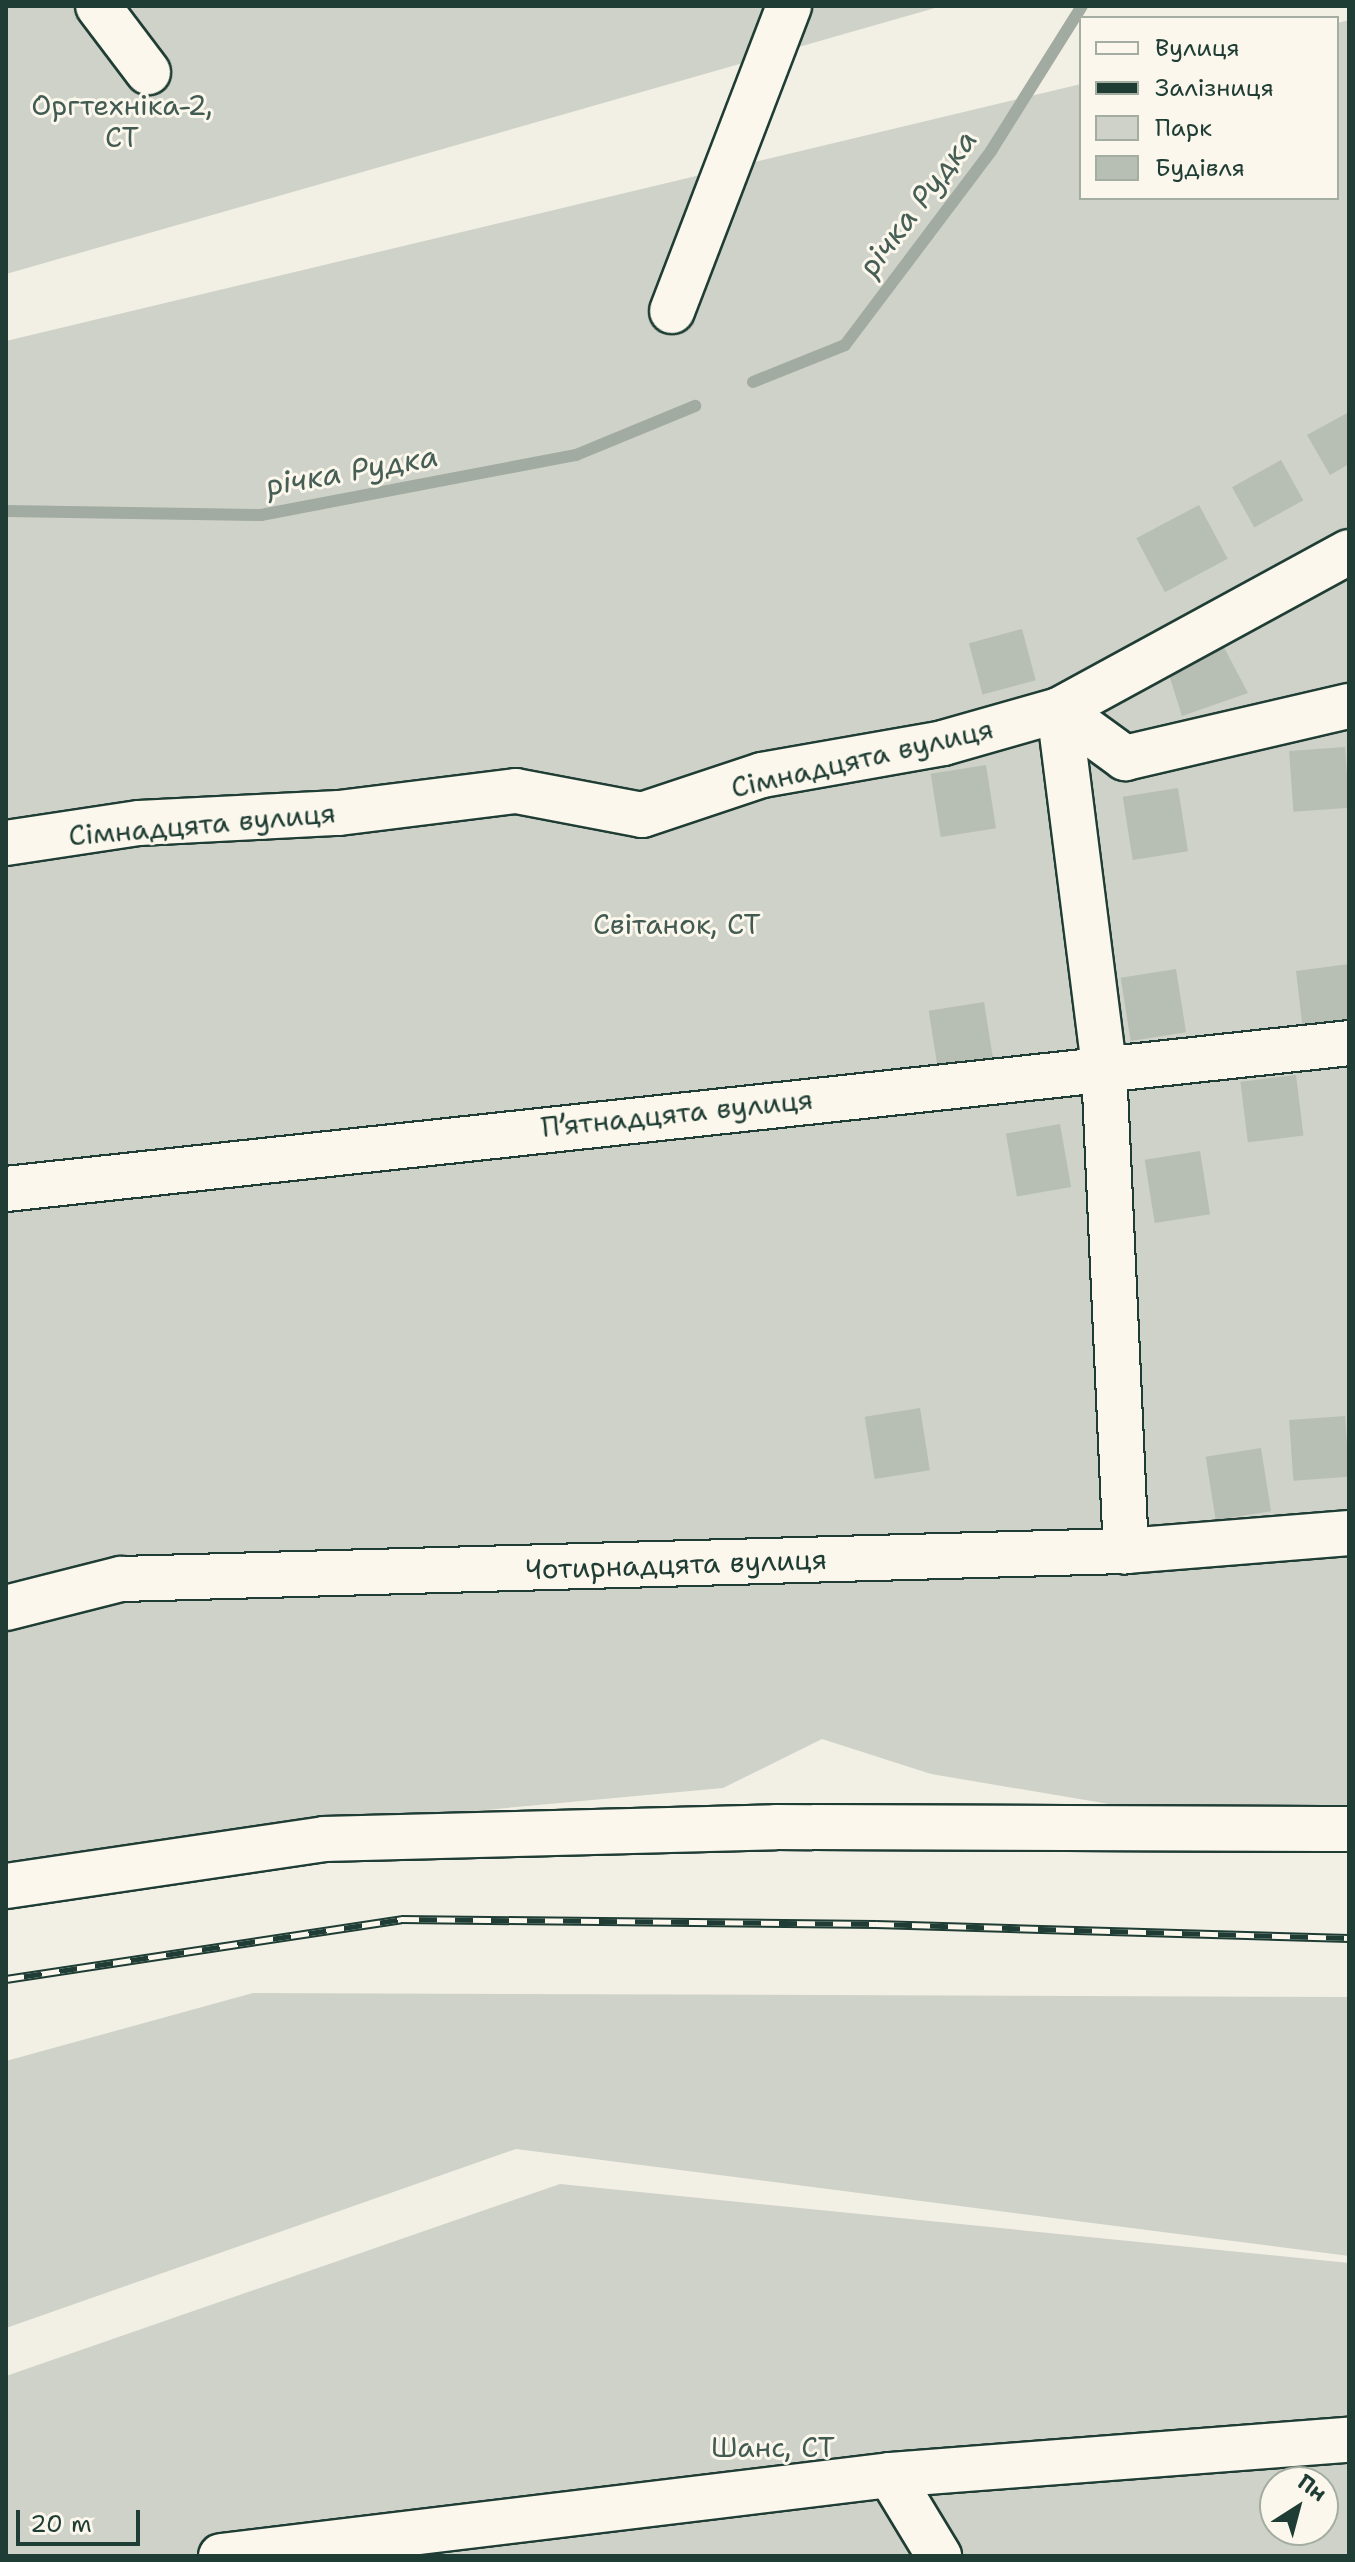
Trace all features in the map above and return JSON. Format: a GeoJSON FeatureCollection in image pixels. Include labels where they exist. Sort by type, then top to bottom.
{"type":"FeatureCollection","features":[{"type":"Feature","properties":{"kind":"street"},"geometry":{"type":"LineString","coordinates":[[98,6],[148,72]]}},
{"type":"Feature","properties":{"kind":"street"},"geometry":{"type":"LineString","coordinates":[[672,311],[789,6]]}},
{"type":"Feature","properties":{"kind":"street","name":"Сімнадцята вулиця"},"geometry":{"type":"LineString","coordinates":[[6,843],[139,823],[339,813],[516,791],[642,815],[762,775],[943,743],[1059,710],[1349,552]]}},
{"type":"Feature","properties":{"kind":"street"},"geometry":{"type":"LineString","coordinates":[[1059,710],[1125,758],[1349,706]]}},
{"type":"Feature","properties":{"kind":"street"},"geometry":{"type":"LineString","coordinates":[[1059,710],[1104,1068],[1126,1551]]}},
{"type":"Feature","properties":{"kind":"street","name":"П’ятнадцята вулиця"},"geometry":{"type":"LineString","coordinates":[[6,1189],[1349,1043]]}},
{"type":"Feature","properties":{"kind":"street","name":"Чотирнадцята вулиця"},"geometry":{"type":"LineString","coordinates":[[6,1608],[121,1579],[1126,1551],[1349,1533]]}},
{"type":"Feature","properties":{"kind":"street"},"geometry":{"type":"LineString","coordinates":[[6,1886],[324,1839],[776,1827],[1349,1829]]}},
{"type":"Feature","properties":{"kind":"street"},"geometry":{"type":"LineString","coordinates":[[221,2556],[322,2548],[890,2475],[1349,2440]]}},
{"type":"Feature","properties":{"kind":"street"},"geometry":{"type":"LineString","coordinates":[[890,2475],[939,2556]]}},
{"type":"Feature","properties":{"kind":"green space","name":"Оргтехніка-2, СТ"},"geometry":{"type":"Polygon","coordinates":[[[6,6],[942,6],[6,274],[6,6]]]}},
{"type":"Feature","properties":{"kind":"green space","name":"Світанок, СТ"},"geometry":{"type":"Polygon","coordinates":[[[1349,20],[1349,1836],[1257,1829],[931,1774],[822,1739],[723,1788],[441,1814],[6,1882],[6,341],[1079,84],[1079,200],[1339,200],[1339,22],[1349,20]]]}},
{"type":"Feature","properties":{"kind":"green space"},"geometry":{"type":"Polygon","coordinates":[[[253,1993],[1349,1997],[1349,2256],[516,2149],[6,2328],[6,2061],[253,1993]]]}},
{"type":"Feature","properties":{"kind":"green space","name":"Шанс, СТ"},"geometry":{"type":"Polygon","coordinates":[[[560,2184],[1349,2263],[1349,2556],[6,2556],[6,2376],[560,2184]]]}},
{"type":"Feature","properties":{"kind":"building"},"geometry":{"type":"Polygon","coordinates":[[[1349,412],[1349,464],[1330,475],[1307,435],[1349,412]]]}},
{"type":"Feature","properties":{"kind":"building"},"geometry":{"type":"Polygon","coordinates":[[[1281,460],[1303,500],[1254,527],[1232,487],[1281,460]]]}},
{"type":"Feature","properties":{"kind":"building"},"geometry":{"type":"Polygon","coordinates":[[[1199,505],[1228,559],[1165,592],[1136,538],[1199,505]]]}},
{"type":"Feature","properties":{"kind":"building"},"geometry":{"type":"Polygon","coordinates":[[[1022,629],[1036,680],[983,694],[969,643],[1022,629]]]}},
{"type":"Feature","properties":{"kind":"building"},"geometry":{"type":"Polygon","coordinates":[[[1219,638],[1248,693],[1182,716],[1165,662],[1219,638]]]}},
{"type":"Feature","properties":{"kind":"building"},"geometry":{"type":"Polygon","coordinates":[[[1345,747],[1349,808],[1293,812],[1289,751],[1345,747]]]}},
{"type":"Feature","properties":{"kind":"building"},"geometry":{"type":"Polygon","coordinates":[[[986,765],[996,828],[941,837],[931,774],[986,765]]]}},
{"type":"Feature","properties":{"kind":"building"},"geometry":{"type":"Polygon","coordinates":[[[1178,788],[1188,851],[1133,860],[1123,797],[1178,788]]]}},
{"type":"Feature","properties":{"kind":"building"},"geometry":{"type":"Polygon","coordinates":[[[1349,964],[1349,1026],[1303,1031],[1296,971],[1349,964]]]}},
{"type":"Feature","properties":{"kind":"building"},"geometry":{"type":"Polygon","coordinates":[[[1176,969],[1186,1032],[1131,1041],[1121,978],[1176,969]]]}},
{"type":"Feature","properties":{"kind":"building"},"geometry":{"type":"Polygon","coordinates":[[[984,1002],[994,1064],[939,1073],[929,1011],[984,1002]]]}},
{"type":"Feature","properties":{"kind":"building"},"geometry":{"type":"Polygon","coordinates":[[[1296,1075],[1303,1136],[1248,1142],[1240,1082],[1296,1075]]]}},
{"type":"Feature","properties":{"kind":"building"},"geometry":{"type":"Polygon","coordinates":[[[1060,1124],[1071,1187],[1017,1197],[1006,1134],[1060,1124]]]}},
{"type":"Feature","properties":{"kind":"building"},"geometry":{"type":"Polygon","coordinates":[[[1200,1151],[1210,1214],[1155,1223],[1145,1160],[1200,1151]]]}},
{"type":"Feature","properties":{"kind":"building"},"geometry":{"type":"Polygon","coordinates":[[[920,1408],[930,1470],[875,1479],[865,1417],[920,1408]]]}},
{"type":"Feature","properties":{"kind":"building"},"geometry":{"type":"Polygon","coordinates":[[[1345,1416],[1349,1477],[1293,1481],[1289,1420],[1345,1416]]]}},
{"type":"Feature","properties":{"kind":"building"},"geometry":{"type":"Polygon","coordinates":[[[1261,1448],[1271,1511],[1216,1520],[1206,1457],[1261,1448]]]}},
{"type":"Feature","properties":{"kind":"waterway","name":"річка Рудка"},"geometry":{"type":"LineString","coordinates":[[753,382],[845,345],[991,151],[1082,6]]}},
{"type":"Feature","properties":{"kind":"waterway","name":"річка Рудка"},"geometry":{"type":"LineString","coordinates":[[6,511],[261,515],[576,455],[695,406]]}},
{"type":"Feature","properties":{"kind":"railway"},"geometry":{"type":"LineString","coordinates":[[6,1979],[401,1919],[876,1924],[1349,1938]]}}]}
